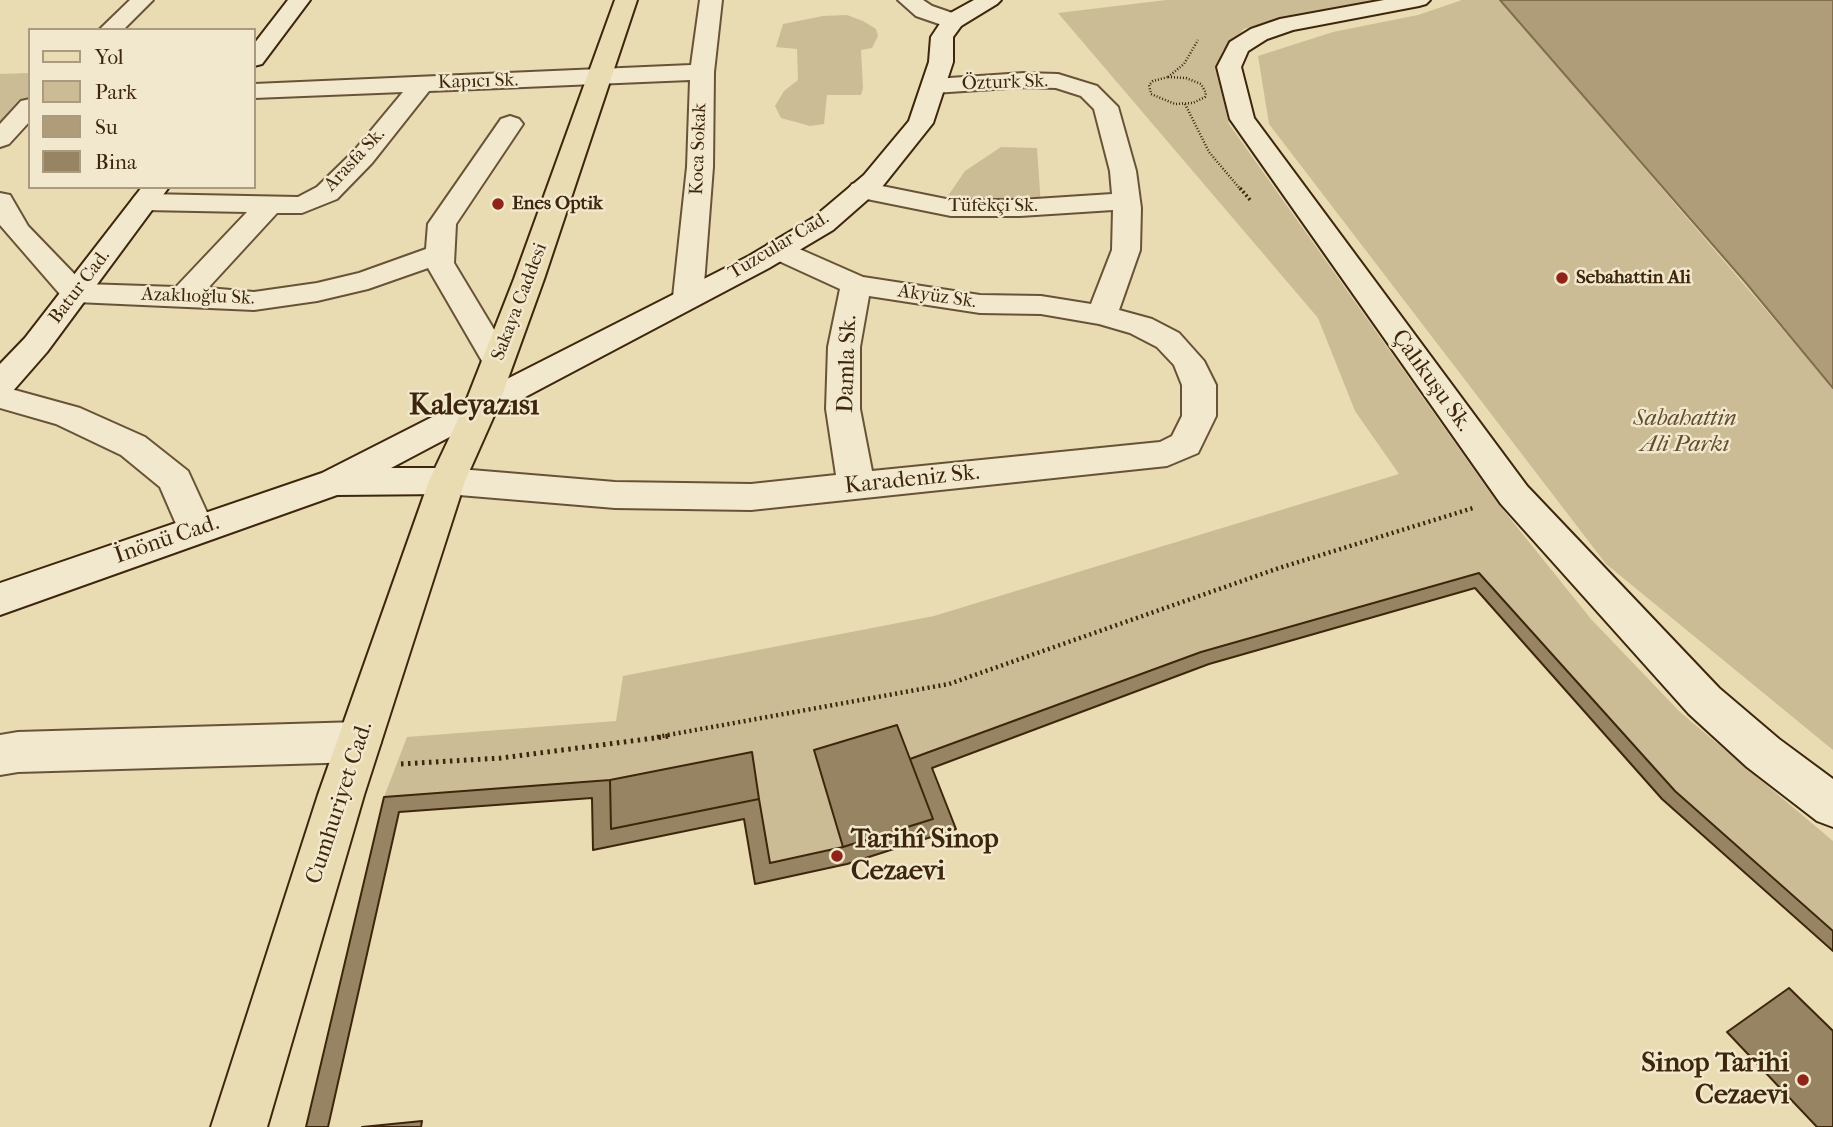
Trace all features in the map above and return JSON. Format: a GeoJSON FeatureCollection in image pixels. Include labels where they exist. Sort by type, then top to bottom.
{"type":"FeatureCollection","features":[{"type":"Feature","properties":{"kind":"main road","name":"Sakaya Caddesi"},"geometry":{"type":"LineString","coordinates":[[447,481],[480,409],[626,0]]}},
{"type":"Feature","properties":{"kind":"main road","name":"Cumhuriyet Cad."},"geometry":{"type":"LineString","coordinates":[[239,1127],[355,754],[447,481]]}},
{"type":"Feature","properties":{"kind":"street"},"geometry":{"type":"LineString","coordinates":[[112,28],[142,0]]}},
{"type":"Feature","properties":{"kind":"street"},"geometry":{"type":"LineString","coordinates":[[256,56],[299,0]]}},
{"type":"Feature","properties":{"kind":"street","name":"Koca Sokak"},"geometry":{"type":"LineString","coordinates":[[688,297],[700,167],[702,72],[711,0]]}},
{"type":"Feature","properties":{"kind":"street"},"geometry":{"type":"LineString","coordinates":[[909,0],[923,11],[953,22],[990,0]]}},
{"type":"Feature","properties":{"kind":"street","name":"Çalıkuşu Sk."},"geometry":{"type":"LineString","coordinates":[[1419,0],[1288,24],[1259,34],[1238,47],[1229,68],[1242,119],[1514,495],[1704,701],[1763,753],[1833,806]]}},
{"type":"Feature","properties":{"kind":"street","name":"Tuzcular Cad."},"geometry":{"type":"LineString","coordinates":[[480,409],[823,224],[862,190],[921,123],[941,62],[942,37],[953,22]]}},
{"type":"Feature","properties":{"kind":"street","name":"Kapıcı Sk."},"geometry":{"type":"LineString","coordinates":[[256,91],[702,72]]}},
{"type":"Feature","properties":{"kind":"street","name":"Özturk Sk."},"geometry":{"type":"LineString","coordinates":[[934,86],[1058,81],[1089,91],[1106,107],[1123,171],[1126,250],[1102,315]]}},
{"type":"Feature","properties":{"kind":"street","name":"Arasfa Sk."},"geometry":{"type":"LineString","coordinates":[[151,195],[268,206],[302,205],[327,193],[363,157],[422,84]]}},
{"type":"Feature","properties":{"kind":"street"},"geometry":{"type":"LineString","coordinates":[[0,139],[28,108]]}},
{"type":"Feature","properties":{"kind":"street"},"geometry":{"type":"LineString","coordinates":[[497,361],[439,263],[442,224],[510,124]]}},
{"type":"Feature","properties":{"kind":"street","name":"Tüfekçi Sk."},"geometry":{"type":"LineString","coordinates":[[862,190],[903,201],[951,208],[1020,208],[1126,201]]}},
{"type":"Feature","properties":{"kind":"street","name":"Batur Cad."},"geometry":{"type":"LineString","coordinates":[[0,384],[36,345],[151,195]]}},
{"type":"Feature","properties":{"kind":"street"},"geometry":{"type":"LineString","coordinates":[[0,201],[17,230],[76,293]]}},
{"type":"Feature","properties":{"kind":"street"},"geometry":{"type":"LineString","coordinates":[[184,296],[268,206]]}},
{"type":"Feature","properties":{"kind":"street","name":"Akyüz Sk."},"geometry":{"type":"LineString","coordinates":[[778,250],[856,285],[980,304],[1041,305],[1102,315]]}},
{"type":"Feature","properties":{"kind":"street","name":"Azaklıoğlu Sk."},"geometry":{"type":"LineString","coordinates":[[76,293],[254,301],[317,292],[368,280],[440,254]]}},
{"type":"Feature","properties":{"kind":"street","name":"Damla Sk."},"geometry":{"type":"LineString","coordinates":[[856,285],[844,347],[843,409],[856,485]]}},
{"type":"Feature","properties":{"kind":"street","name":"Karadeniz Sk."},"geometry":{"type":"LineString","coordinates":[[447,481],[615,495],[751,497],[1167,454],[1186,444],[1199,416],[1199,385],[1188,361],[1168,340],[1141,326],[1102,315]]}},
{"type":"Feature","properties":{"kind":"street"},"geometry":{"type":"LineString","coordinates":[[0,397],[68,416],[133,446],[175,480],[196,530]]}},
{"type":"Feature","properties":{"kind":"street","name":"İnönü Cad."},"geometry":{"type":"LineString","coordinates":[[0,599],[335,482],[480,409]]}},
{"type":"Feature","properties":{"kind":"street","name":"İnönü Cad."},"geometry":{"type":"LineString","coordinates":[[335,482],[447,481]]}},
{"type":"Feature","properties":{"kind":"street"},"geometry":{"type":"LineString","coordinates":[[0,755],[18,752],[355,754]]}},
{"type":"Feature","properties":{"kind":"path"},"geometry":{"type":"LineString","coordinates":[[1177,77],[1194,80],[1205,88],[1206,93],[1200,100],[1175,104],[1157,99],[1148,90],[1153,81],[1177,77]]}},
{"type":"Feature","properties":{"kind":"path"},"geometry":{"type":"LineString","coordinates":[[355,754],[501,758],[682,734],[949,684],[1279,568],[1514,495]]}},
{"type":"Feature","properties":{"kind":"green space"},"geometry":{"type":"Polygon","coordinates":[[[1166,0],[1381,0],[1277,19],[1244,29],[1223,50],[1215,67],[1229,124],[1496,501],[1591,619],[1680,712],[1833,841],[1833,931],[1675,791],[1478,573],[1201,652],[910,759],[897,725],[814,750],[843,847],[770,863],[752,753],[609,780],[384,797],[407,737],[616,721],[623,676],[934,616],[1399,474],[1355,411],[1318,318],[1058,13],[1166,0]]]}},
{"type":"Feature","properties":{"kind":"green space","name":"Sabahattin Ali Parkı"},"geometry":{"type":"Polygon","coordinates":[[[1462,0],[1500,0],[1833,388],[1833,750],[1606,564],[1269,124],[1258,56],[1333,32],[1418,15],[1462,0]]]}},
{"type":"Feature","properties":{"kind":"green space"},"geometry":{"type":"Polygon","coordinates":[[[847,15],[876,29],[878,36],[872,48],[861,50],[861,95],[827,95],[824,124],[810,126],[781,118],[775,106],[784,91],[798,80],[797,49],[776,47],[783,24],[823,16],[847,15]]]}},
{"type":"Feature","properties":{"kind":"green space"},"geometry":{"type":"Polygon","coordinates":[[[28,73],[28,108],[0,139],[0,74],[28,73]]]}},
{"type":"Feature","properties":{"kind":"green space"},"geometry":{"type":"Polygon","coordinates":[[[1001,147],[1037,148],[1041,206],[941,206],[965,171],[1001,147]]]}},
{"type":"Feature","properties":{"kind":"water"},"geometry":{"type":"Polygon","coordinates":[[[1500,0],[1833,0],[1833,388],[1746,283],[1500,0]]]}},
{"type":"Feature","properties":{"kind":"building","name":"Tarihî Sinop Cezaevi"},"geometry":{"type":"Polygon","coordinates":[[[1479,573],[1675,791],[1833,931],[1833,951],[1662,799],[1475,588],[1209,664],[932,768],[956,829],[847,864],[755,884],[744,819],[593,850],[592,798],[399,812],[328,1127],[306,1127],[384,797],[610,780],[611,829],[759,799],[770,863],[843,847],[933,819],[910,759],[1201,652],[1479,573]]]}},
{"type":"Feature","properties":{"kind":"building"},"geometry":{"type":"Polygon","coordinates":[[[897,725],[933,819],[843,847],[814,750],[897,725]]]}},
{"type":"Feature","properties":{"kind":"building"},"geometry":{"type":"Polygon","coordinates":[[[752,752],[759,799],[611,829],[610,780],[752,752]]]}},
{"type":"Feature","properties":{"kind":"building","name":"Sinop Tarihi Cezaevi"},"geometry":{"type":"Polygon","coordinates":[[[1789,988],[1833,1031],[1833,1127],[1817,1127],[1727,1032],[1789,988]]]}},
{"type":"Feature","properties":{"kind":"building"},"geometry":{"type":"Polygon","coordinates":[[[422,1121],[421,1127],[362,1127],[422,1121]]]}},
{"type":"Feature","properties":{"kind":"place","name":"Enes Optik"},"geometry":{"type":"Point","coordinates":[498,204]}},
{"type":"Feature","properties":{"kind":"place","name":"Sebahattin Ali"},"geometry":{"type":"Point","coordinates":[1562,278]}},
{"type":"Feature","properties":{"kind":"place","name":"Tarihî Sinop Cezaevi"},"geometry":{"type":"Point","coordinates":[837,856]}},
{"type":"Feature","properties":{"kind":"place","name":"Sinop Tarihi Cezaevi"},"geometry":{"type":"Point","coordinates":[1803,1080]}},
{"type":"Feature","properties":{"kind":"district","name":"Kaleyazısı"},"geometry":{"type":"Point","coordinates":[474,407]}}]}
